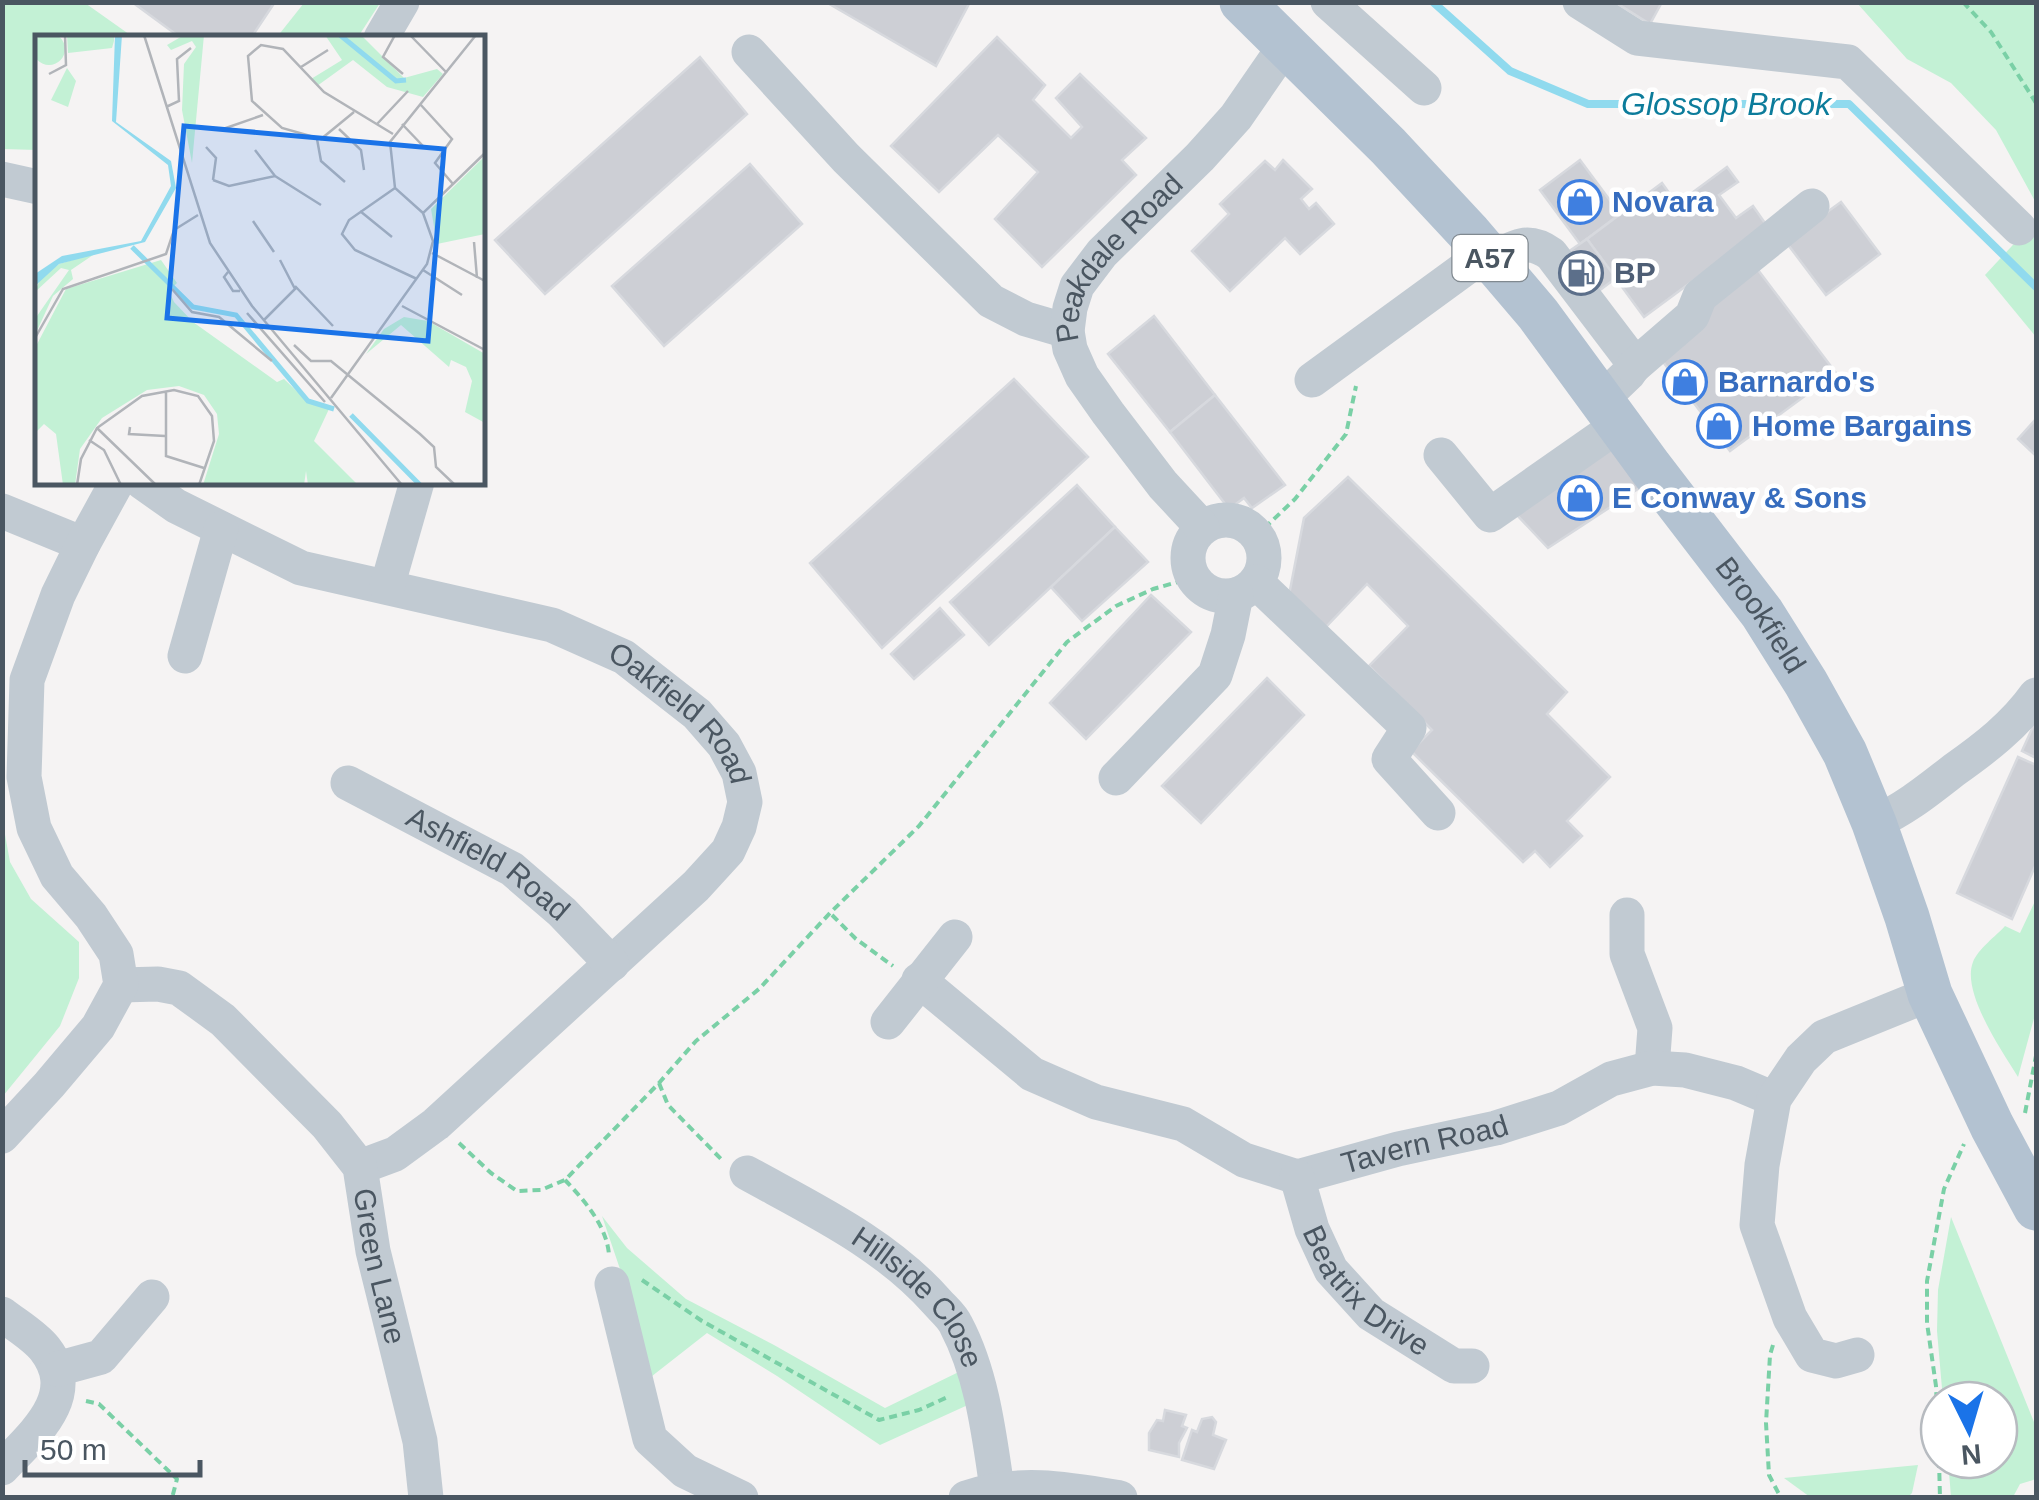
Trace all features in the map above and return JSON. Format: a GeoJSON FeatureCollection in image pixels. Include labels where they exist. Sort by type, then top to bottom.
{"type":"FeatureCollection","features":[{"type":"Feature","properties":{"kind":"main road","name":"Brookfield"},"geometry":{"type":"LineString","coordinates":[[1242,2],[1388,146],[1489,257],[1538,314],[1611,412],[1717,532],[1845,753],[1874,823],[1930,994],[1992,1126]]}},
{"type":"Feature","properties":{"kind":"main road","name":"A57"},"geometry":{"type":"LineString","coordinates":[[1992,1126],[2036,1208]]}},
{"type":"Feature","properties":{"kind":"street"},"geometry":{"type":"LineString","coordinates":[[383,35],[402,2]]}},
{"type":"Feature","properties":{"kind":"street"},"geometry":{"type":"LineString","coordinates":[[1328,2],[1424,88]]}},
{"type":"Feature","properties":{"kind":"street"},"geometry":{"type":"LineString","coordinates":[[1580,2],[1637,38],[1848,62],[2019,228]]}},
{"type":"Feature","properties":{"kind":"street","name":"Peakdale Road"},"geometry":{"type":"LineString","coordinates":[[1202,528],[1163,484],[1082,376],[1070,349],[1070,308],[1077,286],[1102,253],[1130,239],[1236,117],[1285,46]]}},
{"type":"Feature","properties":{"kind":"street"},"geometry":{"type":"LineString","coordinates":[[750,52],[846,158],[991,301],[1026,319],[1067,331]]}},
{"type":"Feature","properties":{"kind":"street"},"geometry":{"type":"LineString","coordinates":[[2,179],[35,186]]}},
{"type":"Feature","properties":{"kind":"street"},"geometry":{"type":"LineString","coordinates":[[1440,455],[1494,519],[1611,412],[1633,366],[1692,316],[1700,296],[1812,206]]}},
{"type":"Feature","properties":{"kind":"street"},"geometry":{"type":"LineString","coordinates":[[1312,380],[1489,257],[1516,245],[1540,246],[1551,254],[1633,366]]}},
{"type":"Feature","properties":{"kind":"street"},"geometry":{"type":"LineString","coordinates":[[2,1136],[98,1027],[121,985],[116,954],[92,916],[57,876],[34,828],[24,777],[15,674],[116,485]]}},
{"type":"Feature","properties":{"kind":"street","name":"Oakfield Road"},"geometry":{"type":"LineString","coordinates":[[146,485],[176,506],[301,568],[552,625],[624,657],[697,714],[724,745],[738,773],[744,802],[739,827],[728,851],[696,886],[436,1124],[395,1154],[360,1167]]}},
{"type":"Feature","properties":{"kind":"street"},"geometry":{"type":"LineString","coordinates":[[387,587],[416,485]]}},
{"type":"Feature","properties":{"kind":"street"},"geometry":{"type":"LineString","coordinates":[[2,511],[82,544]]}},
{"type":"Feature","properties":{"kind":"street"},"geometry":{"type":"LineString","coordinates":[[1116,778],[1215,674],[1246,589],[1264,566],[1262,546],[1246,526],[1221,520],[1202,528],[1191,540],[1187,554],[1192,578],[1212,595],[1246,589]]}},
{"type":"Feature","properties":{"kind":"street"},"geometry":{"type":"LineString","coordinates":[[185,656],[221,529]]}},
{"type":"Feature","properties":{"kind":"street"},"geometry":{"type":"LineString","coordinates":[[1246,589],[1409,728],[1390,760],[1438,813]]}},
{"type":"Feature","properties":{"kind":"street"},"geometry":{"type":"LineString","coordinates":[[1874,823],[1901,811],[1997,739],[2036,695]]}},
{"type":"Feature","properties":{"kind":"street","name":"Ashfield Road"},"geometry":{"type":"LineString","coordinates":[[348,784],[512,869],[562,912],[612,964]]}},
{"type":"Feature","properties":{"kind":"street"},"geometry":{"type":"LineString","coordinates":[[1627,915],[1627,954],[1655,1028],[1652,1068]]}},
{"type":"Feature","properties":{"kind":"street"},"geometry":{"type":"LineString","coordinates":[[888,1022],[956,937]]}},
{"type":"Feature","properties":{"kind":"street"},"geometry":{"type":"LineString","coordinates":[[920,980],[1032,1074],[1096,1102],[1183,1124],[1244,1160],[1298,1177]]}},
{"type":"Feature","properties":{"kind":"street","name":"Green Lane"},"geometry":{"type":"LineString","coordinates":[[121,985],[179,988],[222,1020],[327,1125],[360,1167],[373,1252],[420,1441],[426,1498]]}},
{"type":"Feature","properties":{"kind":"street"},"geometry":{"type":"LineString","coordinates":[[1857,1356],[1836,1361],[1812,1355],[1790,1318],[1773,1275],[1757,1225],[1762,1165],[1774,1099],[1801,1058],[1824,1036],[1930,994]]}},
{"type":"Feature","properties":{"kind":"street","name":"Tavern Road"},"geometry":{"type":"LineString","coordinates":[[1298,1177],[1398,1149],[1496,1128],[1559,1108],[1611,1079],[1652,1068],[1719,1078],[1774,1099]]}},
{"type":"Feature","properties":{"kind":"street","name":"Hillside Close"},"geometry":{"type":"LineString","coordinates":[[747,1173],[862,1238],[921,1284],[955,1322],[973,1365],[992,1450],[981,1493]]}},
{"type":"Feature","properties":{"kind":"street","name":"Beatrix Drive"},"geometry":{"type":"LineString","coordinates":[[1298,1177],[1312,1229],[1331,1270],[1371,1314],[1454,1366],[1472,1366]]}},
{"type":"Feature","properties":{"kind":"street"},"geometry":{"type":"LineString","coordinates":[[621,1270],[650,1439],[685,1471],[741,1498]]}},
{"type":"Feature","properties":{"kind":"street"},"geometry":{"type":"LineString","coordinates":[[57,1381],[101,1357],[152,1296]]}},
{"type":"Feature","properties":{"kind":"street"},"geometry":{"type":"LineString","coordinates":[[2,1314],[44,1347],[57,1381],[56,1401],[34,1434],[2,1468]]}},
{"type":"Feature","properties":{"kind":"street"},"geometry":{"type":"LineString","coordinates":[[981,1493],[1030,1487],[1120,1498]]}},
{"type":"Feature","properties":{"kind":"path"},"geometry":{"type":"LineString","coordinates":[[1963,2],[1990,32],[2036,103]]}},
{"type":"Feature","properties":{"kind":"path"},"geometry":{"type":"LineString","coordinates":[[1255,536],[1294,499],[1346,434],[1358,378],[1350,353]]}},
{"type":"Feature","properties":{"kind":"path"},"geometry":{"type":"LineString","coordinates":[[436,1124],[491,1173],[517,1190],[540,1190],[565,1180],[696,1042],[759,989],[919,826],[1067,642],[1116,606],[1153,589],[1192,578]]}},
{"type":"Feature","properties":{"kind":"path"},"geometry":{"type":"LineString","coordinates":[[830,913],[889,964],[920,980]]}},
{"type":"Feature","properties":{"kind":"path"},"geometry":{"type":"LineString","coordinates":[[1935,1380],[1926,1281],[1944,1189],[1964,1143],[1992,1126],[2014,1122],[2025,1113],[2036,1056]]}},
{"type":"Feature","properties":{"kind":"path"},"geometry":{"type":"LineString","coordinates":[[659,1083],[668,1105],[718,1157],[747,1173]]}},
{"type":"Feature","properties":{"kind":"path"},"geometry":{"type":"LineString","coordinates":[[565,1180],[588,1204],[621,1270],[702,1321],[880,1420],[919,1410],[978,1384]]}},
{"type":"Feature","properties":{"kind":"path"},"geometry":{"type":"LineString","coordinates":[[1770,1355],[1766,1424],[1770,1474],[1780,1498]]}},
{"type":"Feature","properties":{"kind":"path"},"geometry":{"type":"LineString","coordinates":[[57,1381],[99,1404],[177,1479],[172,1498]]}},
{"type":"Feature","properties":{"kind":"green space"},"geometry":{"type":"Polygon","coordinates":[[[3,2],[85,3],[130,35],[35,35],[35,150],[3,149],[3,2]]]}},
{"type":"Feature","properties":{"kind":"green space"},"geometry":{"type":"Polygon","coordinates":[[[305,2],[380,3],[359,35],[279,35],[305,2]]]}},
{"type":"Feature","properties":{"kind":"green space"},"geometry":{"type":"Polygon","coordinates":[[[1857,3],[2036,3],[2036,203],[1996,130],[1951,83],[1907,59],[1857,3]]]}},
{"type":"Feature","properties":{"kind":"green space"},"geometry":{"type":"Polygon","coordinates":[[[2036,220],[2036,337],[1985,275],[2036,220]]]}},
{"type":"Feature","properties":{"kind":"green space"},"geometry":{"type":"Polygon","coordinates":[[[2,818],[10,862],[31,899],[79,942],[79,978],[60,1026],[3,1096],[2,818]]]}},
{"type":"Feature","properties":{"kind":"green space"},"geometry":{"type":"Polygon","coordinates":[[[2036,899],[2036,1011],[2018,1077],[1985,1021],[1971,974],[1979,952],[2005,926],[2020,933],[2036,899]]]}},
{"type":"Feature","properties":{"kind":"green space"},"geometry":{"type":"Polygon","coordinates":[[[602,1216],[627,1248],[686,1299],[885,1408],[973,1365],[981,1399],[880,1445],[707,1333],[647,1380],[621,1272],[602,1216]]]}},
{"type":"Feature","properties":{"kind":"green space"},"geometry":{"type":"Polygon","coordinates":[[[1951,1217],[2017,1380],[1941,1380],[1938,1290],[1951,1217]]]}},
{"type":"Feature","properties":{"kind":"green space"},"geometry":{"type":"Polygon","coordinates":[[[2019,1385],[2036,1427],[2036,1479],[2020,1484],[2013,1497],[1951,1497],[1950,1480],[2019,1480],[2019,1385]]]}},
{"type":"Feature","properties":{"kind":"green space"},"geometry":{"type":"Polygon","coordinates":[[[1918,1465],[1908,1497],[1810,1497],[1784,1478],[1918,1465]]]}},
{"type":"Feature","properties":{"kind":"building"},"geometry":{"type":"Polygon","coordinates":[[[132,2],[275,2],[253,35],[177,35],[132,2]]]}},
{"type":"Feature","properties":{"kind":"building"},"geometry":{"type":"Polygon","coordinates":[[[826,2],[970,2],[936,66],[826,2]]]}},
{"type":"Feature","properties":{"kind":"building"},"geometry":{"type":"Polygon","coordinates":[[[1615,2],[1662,2],[1650,24],[1615,2]]]}},
{"type":"Feature","properties":{"kind":"building"},"geometry":{"type":"Polygon","coordinates":[[[997,37],[1045,85],[1033,100],[1071,138],[1082,127],[1056,98],[1080,74],[1146,138],[1122,160],[1136,175],[1042,267],[995,219],[1038,172],[998,135],[939,192],[891,146],[997,37]]]}},
{"type":"Feature","properties":{"kind":"building"},"geometry":{"type":"Polygon","coordinates":[[[700,57],[747,114],[545,294],[495,240],[700,57]]]}},
{"type":"Feature","properties":{"kind":"building"},"geometry":{"type":"Polygon","coordinates":[[[1283,160],[1312,189],[1301,199],[1309,209],[1316,203],[1334,224],[1300,254],[1285,238],[1230,291],[1192,251],[1229,214],[1220,204],[1265,161],[1275,170],[1283,160]]]}},
{"type":"Feature","properties":{"kind":"building","name":"Novara"},"geometry":{"type":"Polygon","coordinates":[[[1580,160],[1620,214],[1580,244],[1540,190],[1580,160]]]}},
{"type":"Feature","properties":{"kind":"building"},"geometry":{"type":"Polygon","coordinates":[[[750,164],[802,224],[664,346],[612,286],[750,164]]]}},
{"type":"Feature","properties":{"kind":"building"},"geometry":{"type":"Polygon","coordinates":[[[1727,167],[1738,182],[1719,195],[1736,218],[1753,206],[1767,226],[1644,317],[1587,239],[1662,183],[1677,204],[1727,167]]]}},
{"type":"Feature","properties":{"kind":"building"},"geometry":{"type":"Polygon","coordinates":[[[1841,202],[1880,254],[1826,295],[1786,242],[1841,202]]]}},
{"type":"Feature","properties":{"kind":"building","name":"BP"},"geometry":{"type":"Polygon","coordinates":[[[1587,239],[1616,278],[1576,308],[1546,267],[1587,239]]]}},
{"type":"Feature","properties":{"kind":"building"},"geometry":{"type":"Polygon","coordinates":[[[1749,258],[1836,373],[1730,451],[1654,350],[1749,258]]]}},
{"type":"Feature","properties":{"kind":"building"},"geometry":{"type":"Polygon","coordinates":[[[1154,316],[1215,395],[1170,432],[1108,354],[1154,316]]]}},
{"type":"Feature","properties":{"kind":"building"},"geometry":{"type":"Polygon","coordinates":[[[1014,379],[1088,457],[882,648],[810,563],[1014,379]]]}},
{"type":"Feature","properties":{"kind":"building"},"geometry":{"type":"Polygon","coordinates":[[[1215,395],[1285,485],[1252,508],[1244,498],[1229,509],[1170,432],[1215,395]]]}},
{"type":"Feature","properties":{"kind":"building"},"geometry":{"type":"Polygon","coordinates":[[[2036,419],[2036,452],[2034,454],[2018,439],[2036,419]]]}},
{"type":"Feature","properties":{"kind":"building","name":"E Conway & Sons"},"geometry":{"type":"Polygon","coordinates":[[[1613,440],[1647,483],[1548,548],[1515,513],[1613,440]]]}},
{"type":"Feature","properties":{"kind":"building"},"geometry":{"type":"Polygon","coordinates":[[[1348,477],[1567,692],[1547,714],[1610,777],[1567,821],[1582,836],[1550,867],[1535,851],[1523,862],[1411,751],[1432,730],[1369,666],[1408,626],[1367,584],[1324,629],[1289,595],[1304,518],[1348,477]]]}},
{"type":"Feature","properties":{"kind":"building"},"geometry":{"type":"Polygon","coordinates":[[[1077,485],[1115,527],[989,645],[950,602],[1077,485]]]}},
{"type":"Feature","properties":{"kind":"building"},"geometry":{"type":"Polygon","coordinates":[[[1115,527],[1148,562],[1082,621],[1051,587],[1115,527]]]}},
{"type":"Feature","properties":{"kind":"building"},"geometry":{"type":"Polygon","coordinates":[[[1151,595],[1191,632],[1086,739],[1050,703],[1151,595]]]}},
{"type":"Feature","properties":{"kind":"building"},"geometry":{"type":"Polygon","coordinates":[[[940,608],[964,635],[914,679],[891,654],[940,608]]]}},
{"type":"Feature","properties":{"kind":"building"},"geometry":{"type":"Polygon","coordinates":[[[1267,678],[1304,715],[1201,823],[1162,786],[1267,678]]]}},
{"type":"Feature","properties":{"kind":"building"},"geometry":{"type":"Polygon","coordinates":[[[2036,720],[2036,758],[2022,751],[2036,720]]]}},
{"type":"Feature","properties":{"kind":"building"},"geometry":{"type":"Polygon","coordinates":[[[2018,757],[2036,765],[2036,864],[2012,919],[1957,893],[2018,757]]]}},
{"type":"Feature","properties":{"kind":"building"},"geometry":{"type":"Polygon","coordinates":[[[1165,1410],[1186,1415],[1182,1426],[1187,1428],[1179,1443],[1179,1457],[1149,1450],[1149,1433],[1157,1420],[1163,1421],[1165,1410]]]}},
{"type":"Feature","properties":{"kind":"building"},"geometry":{"type":"Polygon","coordinates":[[[1212,1417],[1216,1422],[1213,1435],[1226,1440],[1214,1469],[1182,1460],[1192,1430],[1197,1432],[1202,1419],[1212,1417]]]}},
{"type":"Feature","properties":{"kind":"waterway","name":"Glossop Brook"},"geometry":{"type":"LineString","coordinates":[[1433,2],[1510,71],[1588,104],[1849,104],[2036,287]]}},
{"type":"Feature","properties":{"kind":"place","name":"Novara"},"geometry":{"type":"Point","coordinates":[1580,202]}},
{"type":"Feature","properties":{"kind":"place","name":"BP"},"geometry":{"type":"Point","coordinates":[1581,273]}},
{"type":"Feature","properties":{"kind":"place","name":"Barnardo's"},"geometry":{"type":"Point","coordinates":[1685,382]}},
{"type":"Feature","properties":{"kind":"place","name":"Home Bargains"},"geometry":{"type":"Point","coordinates":[1719,426]}},
{"type":"Feature","properties":{"kind":"place","name":"E Conway & Sons"},"geometry":{"type":"Point","coordinates":[1580,498]}}]}
